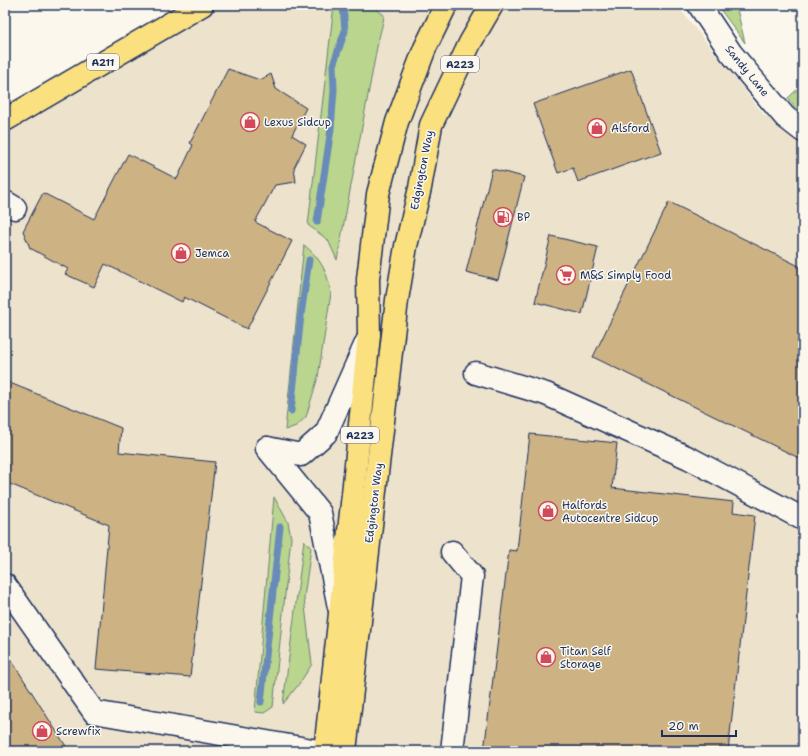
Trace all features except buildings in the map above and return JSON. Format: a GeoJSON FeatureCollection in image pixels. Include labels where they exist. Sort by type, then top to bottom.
{"type":"FeatureCollection","features":[{"type":"Feature","properties":{"kind":"main road","name":"A211"},"geometry":{"type":"LineString","coordinates":[[5,120],[202,5]]}},
{"type":"Feature","properties":{"kind":"main road","name":"Edgington Way"},"geometry":{"type":"LineString","coordinates":[[345,751],[354,681],[384,300],[368,279],[378,194],[397,122],[425,48],[446,5]]}},
{"type":"Feature","properties":{"kind":"main road","name":"Edgington Way"},"geometry":{"type":"LineString","coordinates":[[325,751],[361,424],[369,336],[406,246],[420,188],[431,125],[470,43],[492,5]]}},
{"type":"Feature","properties":{"kind":"main road","name":"Edgington Way"},"geometry":{"type":"LineString","coordinates":[[361,424],[374,406],[384,300]]}},
{"type":"Feature","properties":{"kind":"main road","name":"Edgington Way"},"geometry":{"type":"LineString","coordinates":[[335,751],[343,694],[354,681]]}},
{"type":"Feature","properties":{"kind":"street","name":"Sandy Lane"},"geometry":{"type":"LineString","coordinates":[[698,5],[736,59],[785,117],[803,130]]}},
{"type":"Feature","properties":{"kind":"street"},"geometry":{"type":"LineString","coordinates":[[340,614],[320,513],[267,448],[301,455],[326,433],[369,336]]}},
{"type":"Feature","properties":{"kind":"street"},"geometry":{"type":"LineString","coordinates":[[476,373],[553,397],[689,458],[803,519]]}},
{"type":"Feature","properties":{"kind":"street"},"geometry":{"type":"LineString","coordinates":[[452,552],[472,576],[452,751]]}},
{"type":"Feature","properties":{"kind":"street"},"geometry":{"type":"LineString","coordinates":[[5,585],[94,712],[318,751]]}},
{"type":"Feature","properties":{"kind":"shaded area"},"geometry":{"type":"Polygon","coordinates":[[[219,5],[677,5],[765,116],[796,124],[803,130],[803,751],[5,751],[5,127],[219,5]]]}},
{"type":"Feature","properties":{"kind":"green space"},"geometry":{"type":"Polygon","coordinates":[[[334,5],[371,5],[384,15],[337,260],[328,240],[308,225],[334,5]]]}},
{"type":"Feature","properties":{"kind":"green space"},"geometry":{"type":"Polygon","coordinates":[[[717,5],[736,5],[745,43],[717,5]]]}},
{"type":"Feature","properties":{"kind":"green space"},"geometry":{"type":"Polygon","coordinates":[[[803,84],[803,120],[788,98],[803,84]]]}},
{"type":"Feature","properties":{"kind":"green space"},"geometry":{"type":"Polygon","coordinates":[[[304,245],[315,255],[322,266],[331,293],[318,377],[306,417],[296,426],[285,430],[304,245]]]}},
{"type":"Feature","properties":{"kind":"green space"},"geometry":{"type":"Polygon","coordinates":[[[274,497],[288,522],[291,538],[273,707],[264,713],[255,712],[274,497]]]}},
{"type":"Feature","properties":{"kind":"green space"},"geometry":{"type":"Polygon","coordinates":[[[304,540],[311,548],[304,598],[312,664],[299,684],[283,704],[304,540]]]}},
{"type":"Feature","properties":{"kind":"waterway"},"geometry":{"type":"LineString","coordinates":[[317,222],[331,129],[334,90],[333,65],[345,31],[343,5]]}},
{"type":"Feature","properties":{"kind":"waterway"},"geometry":{"type":"LineString","coordinates":[[291,411],[301,315],[309,260]]}},
{"type":"Feature","properties":{"kind":"waterway"},"geometry":{"type":"LineString","coordinates":[[261,702],[280,527]]}},
{"type":"Feature","properties":{"kind":"place","name":"Lexus Sidcup"},"geometry":{"type":"Point","coordinates":[250,122]}},
{"type":"Feature","properties":{"kind":"place","name":"Alsford"},"geometry":{"type":"Point","coordinates":[597,128]}},
{"type":"Feature","properties":{"kind":"place","name":"BP"},"geometry":{"type":"Point","coordinates":[503,217]}},
{"type":"Feature","properties":{"kind":"place","name":"Jemca"},"geometry":{"type":"Point","coordinates":[181,253]}},
{"type":"Feature","properties":{"kind":"place","name":"M&S Simply Food"},"geometry":{"type":"Point","coordinates":[566,275]}},
{"type":"Feature","properties":{"kind":"place","name":"Halfords Autocentre Sidcup"},"geometry":{"type":"Point","coordinates":[548,511]}},
{"type":"Feature","properties":{"kind":"place","name":"Titan Self Storage"},"geometry":{"type":"Point","coordinates":[546,657]}},
{"type":"Feature","properties":{"kind":"place","name":"Screwfix"},"geometry":{"type":"Point","coordinates":[42,731]}}]}
